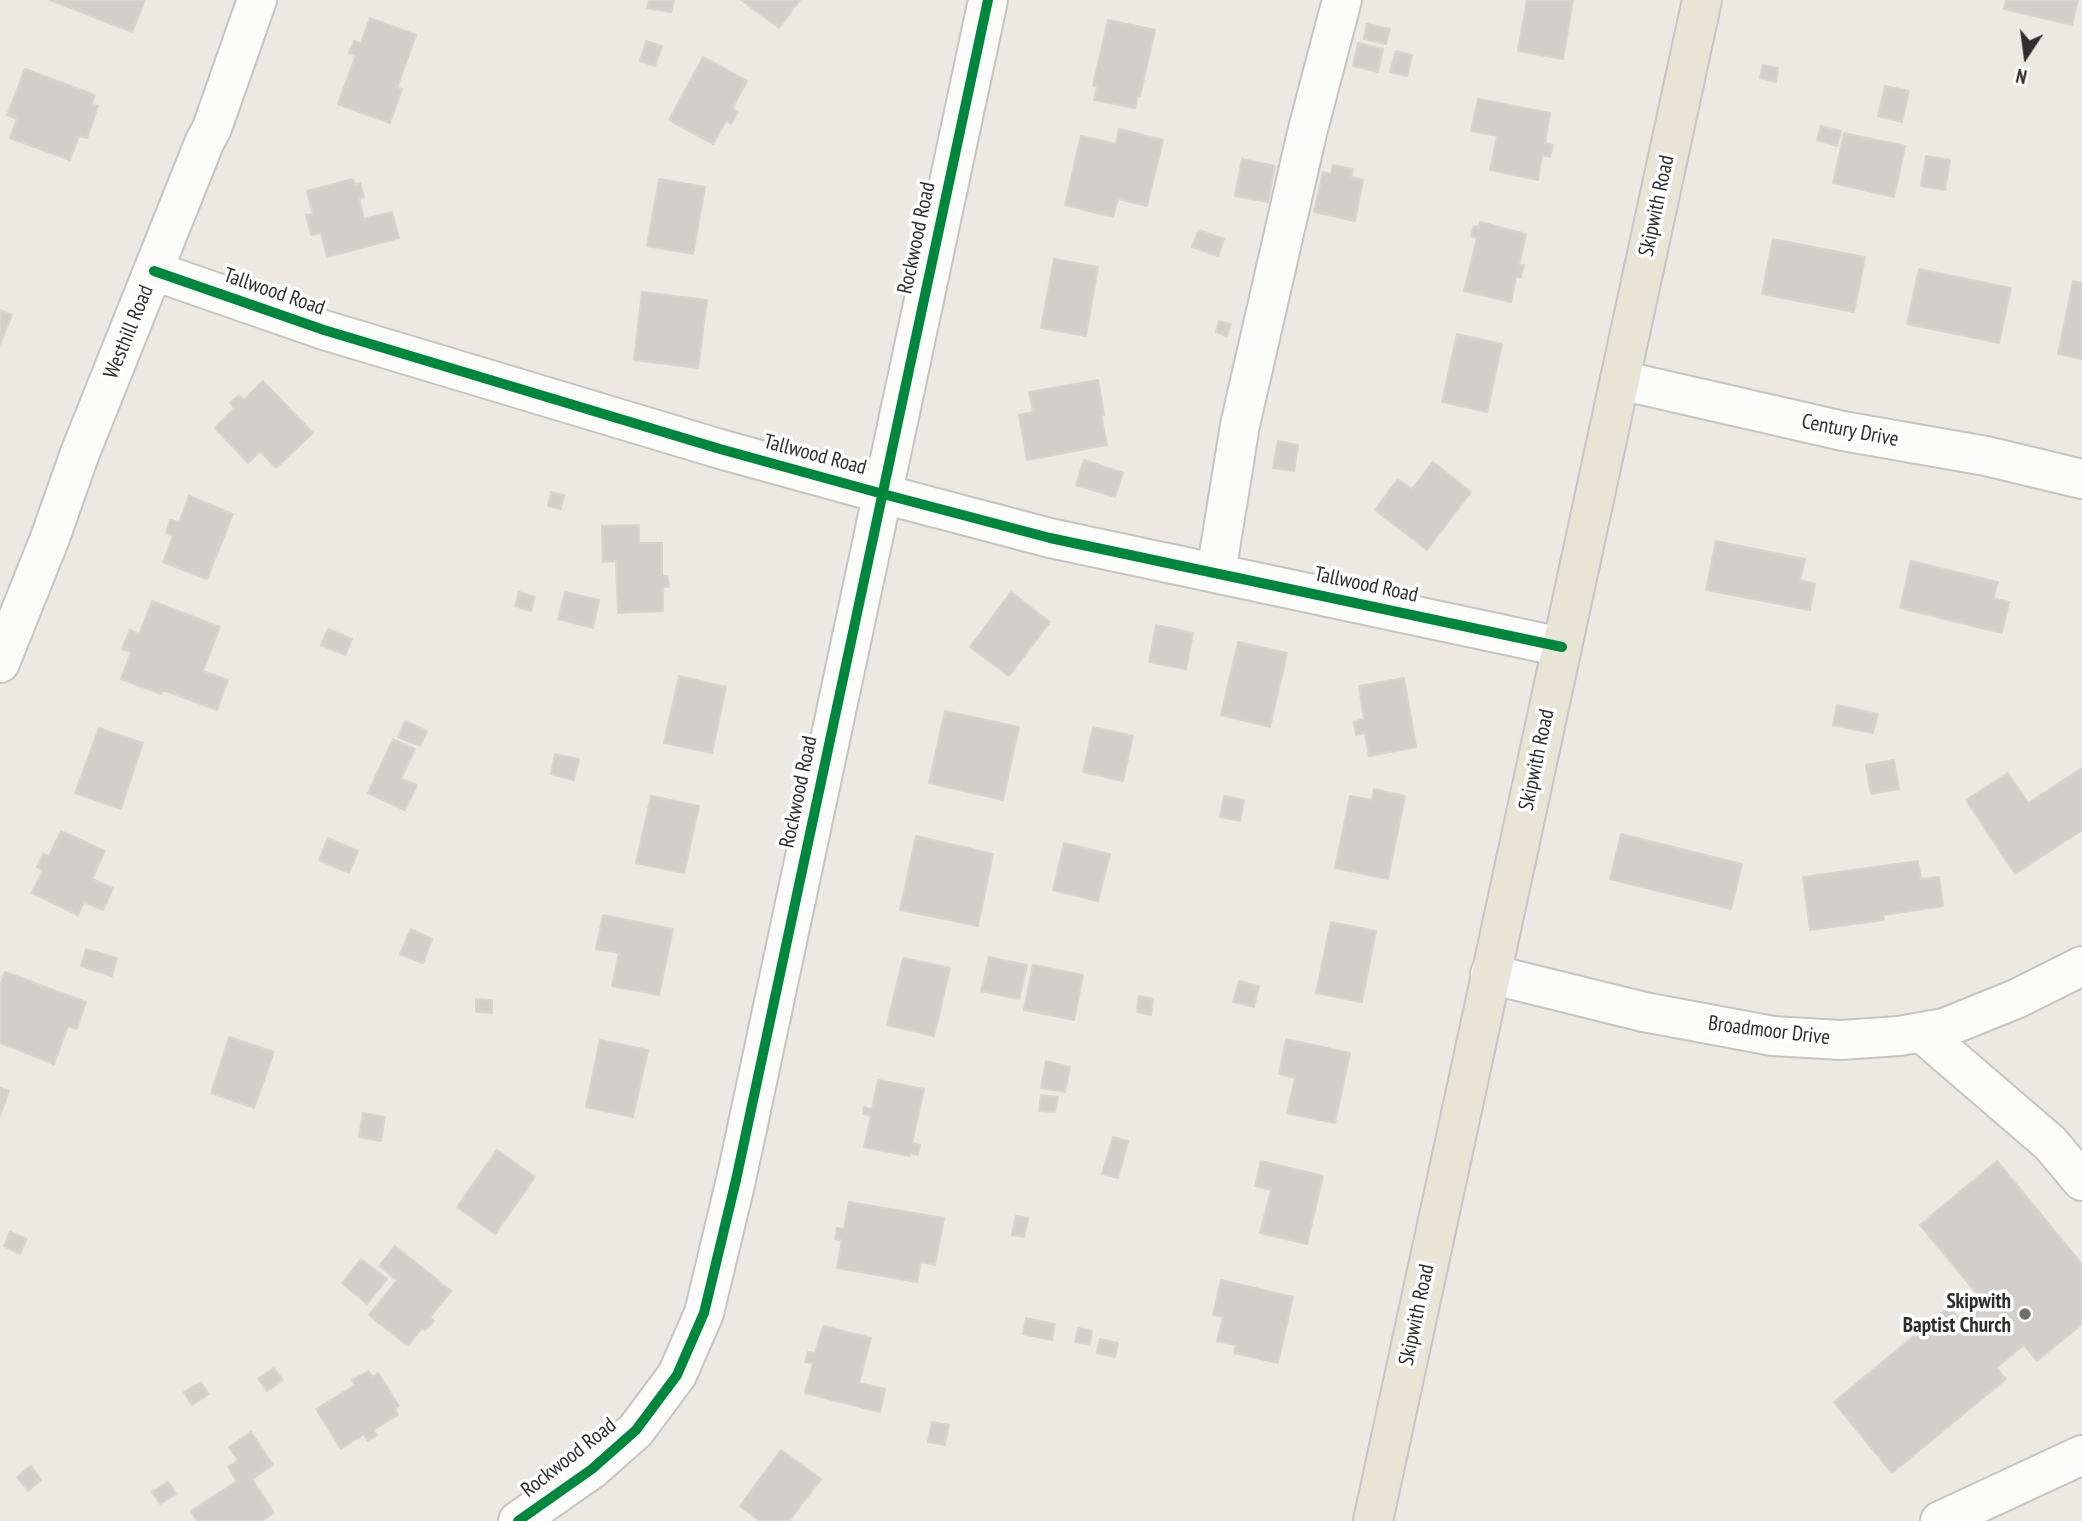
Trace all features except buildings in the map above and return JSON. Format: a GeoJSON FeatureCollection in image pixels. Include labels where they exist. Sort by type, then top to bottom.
{"type":"FeatureCollection","features":[{"type":"Feature","properties":{"kind":"main road","name":"Skipwith Road"},"geometry":{"type":"LineString","coordinates":[[1373,1521],[1702,0]]}},
{"type":"Feature","properties":{"kind":"street","name":"Westhill Road"},"geometry":{"type":"LineString","coordinates":[[0,663],[50,538],[80,453],[212,128],[257,0]]}},
{"type":"Feature","properties":{"kind":"street","name":"Rockwood Road"},"geometry":{"type":"LineString","coordinates":[[518,1521],[592,1469],[636,1430],[677,1375],[704,1313],[739,1167],[988,0]]}},
{"type":"Feature","properties":{"kind":"street"},"geometry":{"type":"LineString","coordinates":[[1216,573],[1240,425],[1307,133],[1342,0]]}},
{"type":"Feature","properties":{"kind":"street","name":"Tallwood Road"},"geometry":{"type":"LineString","coordinates":[[153,271],[337,334],[720,449],[883,494],[1050,538],[1562,647]]}},
{"type":"Feature","properties":{"kind":"street","name":"Century Drive"},"geometry":{"type":"LineString","coordinates":[[1619,380],[1843,431],[1986,456],[2082,479]]}},
{"type":"Feature","properties":{"kind":"street","name":"Broadmoor Drive"},"geometry":{"type":"LineString","coordinates":[[1490,974],[1644,1012],[1773,1036],[1841,1040],[1899,1036],[1944,1028],[2016,999],[2082,966]]}},
{"type":"Feature","properties":{"kind":"street"},"geometry":{"type":"LineString","coordinates":[[1921,1032],[2050,1143],[2082,1181]]}},
{"type":"Feature","properties":{"kind":"street"},"geometry":{"type":"LineString","coordinates":[[1940,1521],[2082,1455]]}},
{"type":"Feature","properties":{"kind":"cycle path"},"geometry":{"type":"LineString","coordinates":[[518,1521],[592,1469],[636,1430],[677,1375],[704,1313],[736,1180],[988,0]]}},
{"type":"Feature","properties":{"kind":"cycle path"},"geometry":{"type":"LineString","coordinates":[[154,271],[324,330],[720,449],[883,494],[1050,538],[1562,647]]}},
{"type":"Feature","properties":{"kind":"place","name":"Skipwith Baptist Church"},"geometry":{"type":"Point","coordinates":[2025,1314]}}]}
